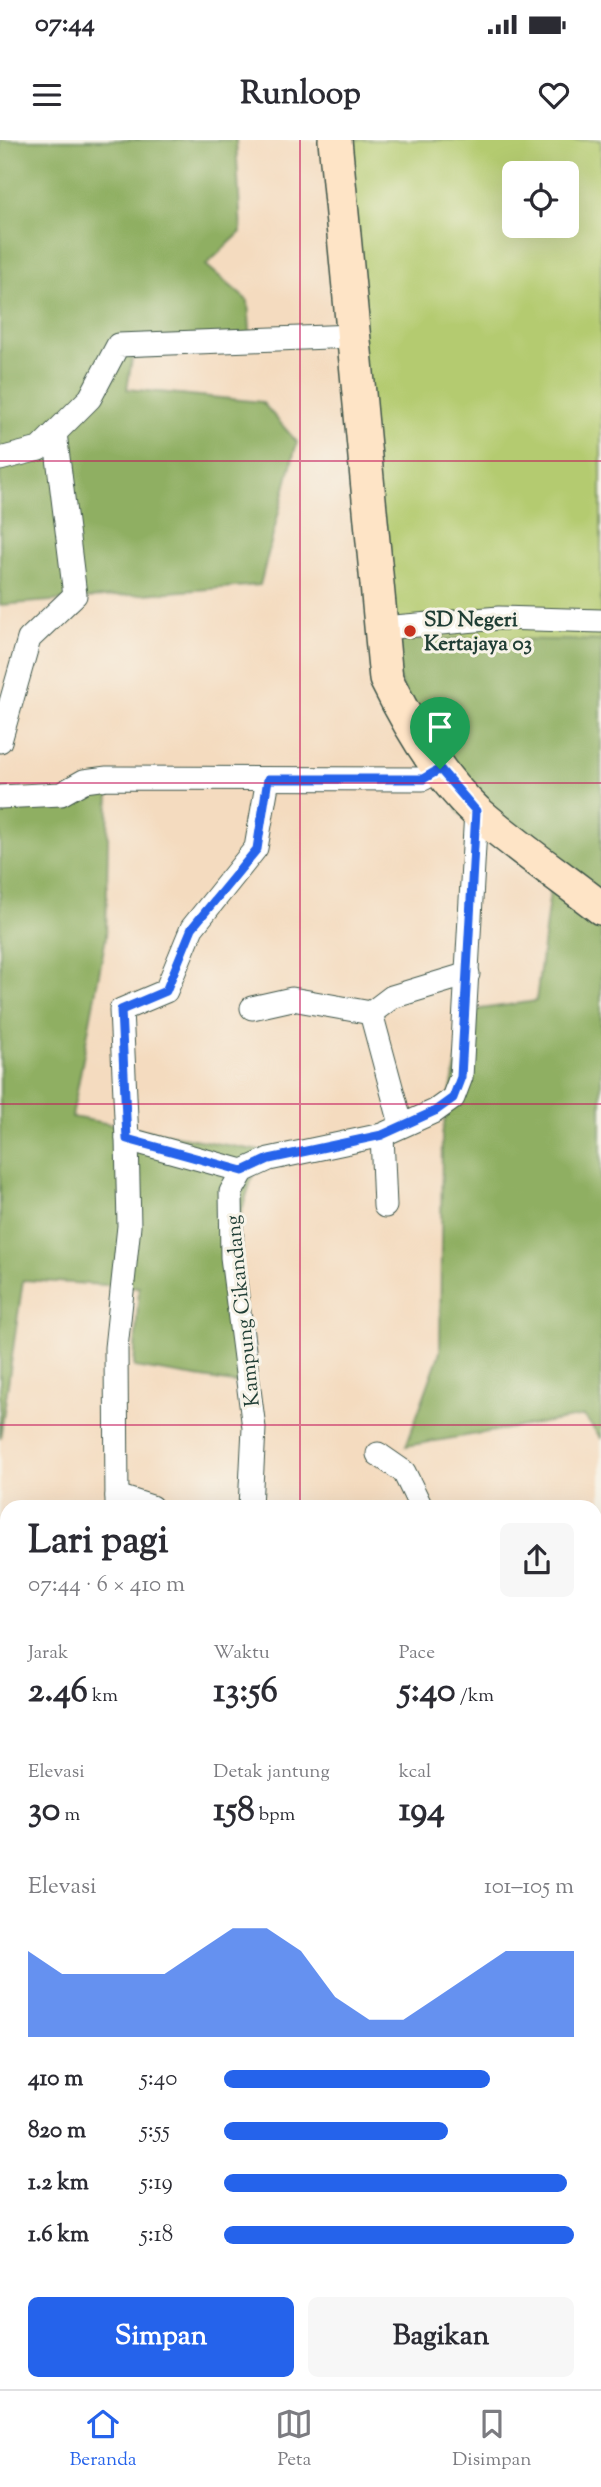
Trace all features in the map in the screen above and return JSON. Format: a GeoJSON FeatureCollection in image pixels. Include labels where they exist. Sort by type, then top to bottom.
{"type":"FeatureCollection","features":[{"type":"Feature","properties":{"kind":"street"},"geometry":{"type":"LineString","coordinates":[[335,140],[386,679],[404,715],[440,769],[476,811],[601,908]]}},
{"type":"Feature","properties":{"kind":"street"},"geometry":{"type":"LineString","coordinates":[[0,459],[39,449],[90,398],[118,345],[354,336]]}},
{"type":"Feature","properties":{"kind":"street"},"geometry":{"type":"LineString","coordinates":[[0,741],[29,639],[75,595],[55,433]]}},
{"type":"Feature","properties":{"kind":"street"},"geometry":{"type":"LineString","coordinates":[[383,628],[499,618],[601,621]]}},
{"type":"Feature","properties":{"kind":"street"},"geometry":{"type":"LineString","coordinates":[[0,797],[61,794],[85,781],[107,778],[423,779],[440,769]]}},
{"type":"Feature","properties":{"kind":"street"},"geometry":{"type":"LineString","coordinates":[[117,1500],[116,1348],[129,1226],[121,1010],[166,991],[192,928],[257,849],[268,779]]}},
{"type":"Feature","properties":{"kind":"street"},"geometry":{"type":"LineString","coordinates":[[127,1139],[243,1171],[269,1159],[391,1130],[435,1111],[453,1098],[461,1077],[476,811]]}},
{"type":"Feature","properties":{"kind":"street"},"geometry":{"type":"LineString","coordinates":[[252,1008],[292,999],[371,1013],[391,997],[468,974]]}},
{"type":"Feature","properties":{"kind":"street"},"geometry":{"type":"LineString","coordinates":[[371,1013],[391,1130],[384,1206]]}},
{"type":"Feature","properties":{"kind":"street","name":"Kampung Cikandang"},"geometry":{"type":"LineString","coordinates":[[243,1171],[231,1192],[232,1244],[254,1428],[250,1500]]}},
{"type":"Feature","properties":{"kind":"street"},"geometry":{"type":"LineString","coordinates":[[378,1454],[404,1472],[418,1500]]}},
{"type":"Feature","properties":{"kind":"green space"},"geometry":{"type":"Polygon","coordinates":[[[0,140],[236,140],[241,232],[206,265],[248,301],[251,344],[132,359],[127,389],[262,402],[297,442],[260,585],[0,605],[0,140]]]}},
{"type":"Feature","properties":{"kind":"green space"},"geometry":{"type":"Polygon","coordinates":[[[336,140],[601,140],[601,641],[380,637],[336,140]]]}},
{"type":"Feature","properties":{"kind":"green space"},"geometry":{"type":"Polygon","coordinates":[[[380,637],[601,641],[601,1438],[584,1416],[406,1446],[440,1352],[442,1134],[467,1011],[536,1001],[551,883],[459,812],[380,637]]]}},
{"type":"Feature","properties":{"kind":"green space"},"geometry":{"type":"Polygon","coordinates":[[[109,791],[106,937],[72,1117],[260,1151],[225,1266],[246,1385],[134,1367],[139,1287],[23,1280],[0,1439],[0,796],[109,791]]]}},
{"type":"Feature","properties":{"kind":"place","name":"SD Negeri Kertajaya 03"},"geometry":{"type":"Point","coordinates":[410,631]}},
{"type":"Feature","properties":{"kind":"route"},"geometry":{"type":"LineString","coordinates":[[440,769],[476,811],[461,1077],[453,1098],[435,1111],[401,1124],[382,1135],[269,1159],[243,1171],[127,1139],[121,1010],[166,991],[192,928],[257,849],[268,779],[423,779],[440,769]]}}]}
